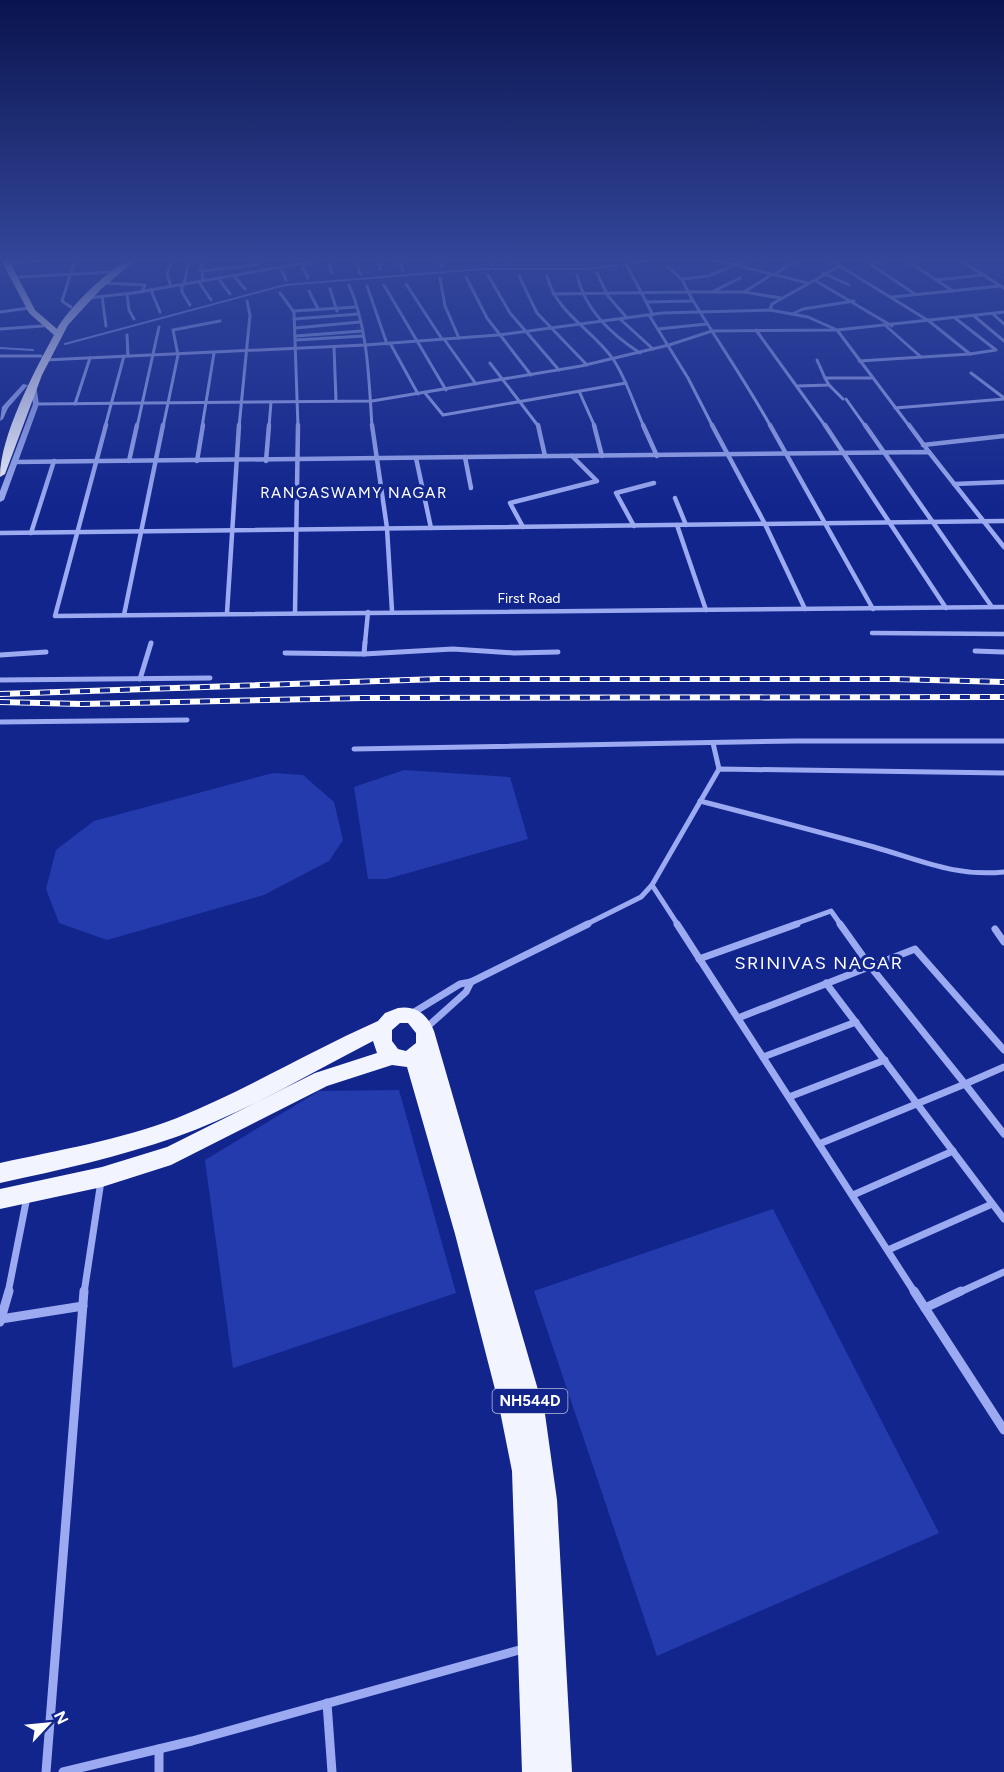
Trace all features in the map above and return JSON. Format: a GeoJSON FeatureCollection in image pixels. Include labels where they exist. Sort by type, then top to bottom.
{"type":"FeatureCollection","features":[{"type":"Feature","properties":{"kind":"highway"},"geometry":{"type":"LineString","coordinates":[[0,474],[3,450],[29,385],[51,343]]}},
{"type":"Feature","properties":{"kind":"highway"},"geometry":{"type":"LineString","coordinates":[[0,1173],[108,1149],[177,1127],[237,1101],[383,1027],[394,1018],[408,1016],[422,1022],[414,1045],[306,1086],[171,1155],[102,1177],[0,1199]]}},
{"type":"Feature","properties":{"kind":"highway","name":"NH544D"},"geometry":{"type":"LineString","coordinates":[[383,1027],[380,1034],[382,1047],[414,1045],[466,1234],[518,1440],[527,1502],[540,1645],[558,1772]]}},
{"type":"Feature","properties":{"kind":"highway","name":"NH544D"},"geometry":{"type":"LineString","coordinates":[[537,1772],[540,1645]]}},
{"type":"Feature","properties":{"kind":"street"},"geometry":{"type":"LineString","coordinates":[[76,532],[126,356],[127,343]]}},
{"type":"Feature","properties":{"kind":"street"},"geometry":{"type":"LineString","coordinates":[[129,461],[156,343]]}},
{"type":"Feature","properties":{"kind":"street"},"geometry":{"type":"LineString","coordinates":[[124,615],[143,531],[154,461],[178,355],[176,343]]}},
{"type":"Feature","properties":{"kind":"street"},"geometry":{"type":"LineString","coordinates":[[227,613],[231,530],[248,343]]}},
{"type":"Feature","properties":{"kind":"street"},"geometry":{"type":"LineString","coordinates":[[295,612],[298,401],[296,343]]}},
{"type":"Feature","properties":{"kind":"street"},"geometry":{"type":"LineString","coordinates":[[388,343],[418,394]]}},
{"type":"Feature","properties":{"kind":"street"},"geometry":{"type":"LineString","coordinates":[[0,356],[90,358],[154,356],[392,343]]}},
{"type":"Feature","properties":{"kind":"street"},"geometry":{"type":"LineString","coordinates":[[418,343],[446,390]]}},
{"type":"Feature","properties":{"kind":"street"},"geometry":{"type":"LineString","coordinates":[[446,343],[476,384]]}},
{"type":"Feature","properties":{"kind":"street"},"geometry":{"type":"LineString","coordinates":[[504,343],[531,375]]}},
{"type":"Feature","properties":{"kind":"street"},"geometry":{"type":"LineString","coordinates":[[535,343],[559,370]]}},
{"type":"Feature","properties":{"kind":"street"},"geometry":{"type":"LineString","coordinates":[[565,343],[587,365]]}},
{"type":"Feature","properties":{"kind":"street"},"geometry":{"type":"LineString","coordinates":[[596,343],[613,359],[626,383],[657,456]]}},
{"type":"Feature","properties":{"kind":"street"},"geometry":{"type":"LineString","coordinates":[[628,343],[640,353]]}},
{"type":"Feature","properties":{"kind":"street"},"geometry":{"type":"LineString","coordinates":[[646,343],[653,349]]}},
{"type":"Feature","properties":{"kind":"street"},"geometry":{"type":"LineString","coordinates":[[36,404],[372,401],[587,365],[676,343]]}},
{"type":"Feature","properties":{"kind":"street"},"geometry":{"type":"LineString","coordinates":[[718,343],[740,371],[784,454],[827,523],[873,609]]}},
{"type":"Feature","properties":{"kind":"street"},"geometry":{"type":"LineString","coordinates":[[765,343],[845,453],[946,608]]}},
{"type":"Feature","properties":{"kind":"street"},"geometry":{"type":"LineString","coordinates":[[846,343],[1004,547]]}},
{"type":"Feature","properties":{"kind":"street"},"geometry":{"type":"LineString","coordinates":[[905,343],[921,357]]}},
{"type":"Feature","properties":{"kind":"street"},"geometry":{"type":"LineString","coordinates":[[956,343],[970,354]]}},
{"type":"Feature","properties":{"kind":"street"},"geometry":{"type":"LineString","coordinates":[[859,361],[970,354],[996,350],[987,343]]}},
{"type":"Feature","properties":{"kind":"street"},"geometry":{"type":"LineString","coordinates":[[365,345],[372,401],[375,459],[387,528],[392,611]]}},
{"type":"Feature","properties":{"kind":"street"},"geometry":{"type":"LineString","coordinates":[[669,345],[765,524],[805,609]]}},
{"type":"Feature","properties":{"kind":"street"},"geometry":{"type":"LineString","coordinates":[[334,347],[336,401]]}},
{"type":"Feature","properties":{"kind":"street"},"geometry":{"type":"LineString","coordinates":[[197,461],[214,353]]}},
{"type":"Feature","properties":{"kind":"street"},"geometry":{"type":"LineString","coordinates":[[75,404],[90,358]]}},
{"type":"Feature","properties":{"kind":"street"},"geometry":{"type":"LineString","coordinates":[[817,360],[825,378],[845,399],[885,453],[992,607]]}},
{"type":"Feature","properties":{"kind":"street"},"geometry":{"type":"LineString","coordinates":[[490,363],[541,429],[545,456]]}},
{"type":"Feature","properties":{"kind":"street"},"geometry":{"type":"LineString","coordinates":[[971,373],[1004,399]]}},
{"type":"Feature","properties":{"kind":"street"},"geometry":{"type":"LineString","coordinates":[[825,378],[872,378]]}},
{"type":"Feature","properties":{"kind":"street"},"geometry":{"type":"LineString","coordinates":[[425,393],[441,415],[626,383]]}},
{"type":"Feature","properties":{"kind":"street"},"geometry":{"type":"LineString","coordinates":[[0,418],[5,407],[29,385],[36,404],[0,500]]}},
{"type":"Feature","properties":{"kind":"street"},"geometry":{"type":"LineString","coordinates":[[797,386],[830,385]]}},
{"type":"Feature","properties":{"kind":"street"},"geometry":{"type":"LineString","coordinates":[[579,391],[596,429],[602,456]]}},
{"type":"Feature","properties":{"kind":"street"},"geometry":{"type":"LineString","coordinates":[[895,408],[1004,399]]}},
{"type":"Feature","properties":{"kind":"street"},"geometry":{"type":"LineString","coordinates":[[266,461],[271,402]]}},
{"type":"Feature","properties":{"kind":"street"},"geometry":{"type":"LineString","coordinates":[[923,445],[1004,436]]}},
{"type":"Feature","properties":{"kind":"street"},"geometry":{"type":"LineString","coordinates":[[14,462],[929,452]]}},
{"type":"Feature","properties":{"kind":"street"},"geometry":{"type":"LineString","coordinates":[[524,527],[510,503],[597,481],[572,456]]}},
{"type":"Feature","properties":{"kind":"street"},"geometry":{"type":"LineString","coordinates":[[465,457],[471,488]]}},
{"type":"Feature","properties":{"kind":"street"},"geometry":{"type":"LineString","coordinates":[[416,458],[431,528]]}},
{"type":"Feature","properties":{"kind":"street"},"geometry":{"type":"LineString","coordinates":[[31,533],[54,461]]}},
{"type":"Feature","properties":{"kind":"street"},"geometry":{"type":"LineString","coordinates":[[954,484],[1004,482]]}},
{"type":"Feature","properties":{"kind":"street"},"geometry":{"type":"LineString","coordinates":[[634,525],[616,493],[654,483]]}},
{"type":"Feature","properties":{"kind":"street"},"geometry":{"type":"LineString","coordinates":[[675,498],[686,525]]}},
{"type":"Feature","properties":{"kind":"street"},"geometry":{"type":"LineString","coordinates":[[0,533],[1004,521]]}},
{"type":"Feature","properties":{"kind":"street"},"geometry":{"type":"LineString","coordinates":[[677,525],[706,610]]}},
{"type":"Feature","properties":{"kind":"street","name":"First Road"},"geometry":{"type":"LineString","coordinates":[[76,532],[55,616],[392,611],[1004,607]]}},
{"type":"Feature","properties":{"kind":"street"},"geometry":{"type":"LineString","coordinates":[[364,654],[368,612]]}},
{"type":"Feature","properties":{"kind":"street"},"geometry":{"type":"LineString","coordinates":[[872,633],[1004,634]]}},
{"type":"Feature","properties":{"kind":"street"},"geometry":{"type":"LineString","coordinates":[[140,679],[151,644]]}},
{"type":"Feature","properties":{"kind":"street"},"geometry":{"type":"LineString","coordinates":[[285,653],[364,654],[453,649],[558,652]]}},
{"type":"Feature","properties":{"kind":"street"},"geometry":{"type":"LineString","coordinates":[[975,651],[1004,651]]}},
{"type":"Feature","properties":{"kind":"street"},"geometry":{"type":"LineString","coordinates":[[2,655],[46,652]]}},
{"type":"Feature","properties":{"kind":"street"},"geometry":{"type":"LineString","coordinates":[[0,680],[210,678]]}},
{"type":"Feature","properties":{"kind":"street"},"geometry":{"type":"LineString","coordinates":[[0,722],[186,720]]}},
{"type":"Feature","properties":{"kind":"street"},"geometry":{"type":"LineString","coordinates":[[354,749],[1004,741]]}},
{"type":"Feature","properties":{"kind":"street"},"geometry":{"type":"LineString","coordinates":[[408,1016],[460,984],[471,982],[641,897],[652,885],[719,769],[713,743]]}},
{"type":"Feature","properties":{"kind":"street"},"geometry":{"type":"LineString","coordinates":[[719,769],[1004,773]]}},
{"type":"Feature","properties":{"kind":"street"},"geometry":{"type":"LineString","coordinates":[[700,801],[876,848],[939,869],[984,874],[1004,872]]}},
{"type":"Feature","properties":{"kind":"street"},"geometry":{"type":"LineString","coordinates":[[652,885],[1004,1430]]}},
{"type":"Feature","properties":{"kind":"street"},"geometry":{"type":"LineString","coordinates":[[699,959],[831,911],[870,966],[1003,1132]]}},
{"type":"Feature","properties":{"kind":"street"},"geometry":{"type":"LineString","coordinates":[[995,928],[1004,942]]}},
{"type":"Feature","properties":{"kind":"street"},"geometry":{"type":"LineString","coordinates":[[738,1018],[915,949],[1004,1050]]}},
{"type":"Feature","properties":{"kind":"street"},"geometry":{"type":"LineString","coordinates":[[414,1045],[465,992],[471,982]]}},
{"type":"Feature","properties":{"kind":"street"},"geometry":{"type":"LineString","coordinates":[[826,983],[1004,1220]]}},
{"type":"Feature","properties":{"kind":"street"},"geometry":{"type":"LineString","coordinates":[[763,1057],[856,1022]]}},
{"type":"Feature","properties":{"kind":"street"},"geometry":{"type":"LineString","coordinates":[[789,1097],[885,1060]]}},
{"type":"Feature","properties":{"kind":"street"},"geometry":{"type":"LineString","coordinates":[[819,1144],[1004,1067]]}},
{"type":"Feature","properties":{"kind":"street"},"geometry":{"type":"LineString","coordinates":[[853,1195],[953,1151]]}},
{"type":"Feature","properties":{"kind":"street"},"geometry":{"type":"LineString","coordinates":[[46,1772],[83,1306],[102,1177]]}},
{"type":"Feature","properties":{"kind":"street"},"geometry":{"type":"LineString","coordinates":[[28,1193],[1,1320],[83,1306]]}},
{"type":"Feature","properties":{"kind":"street"},"geometry":{"type":"LineString","coordinates":[[888,1250],[992,1204]]}},
{"type":"Feature","properties":{"kind":"street"},"geometry":{"type":"LineString","coordinates":[[925,1308],[1004,1272]]}},
{"type":"Feature","properties":{"kind":"street"},"geometry":{"type":"LineString","coordinates":[[63,1772],[159,1749],[540,1645]]}},
{"type":"Feature","properties":{"kind":"street"},"geometry":{"type":"LineString","coordinates":[[327,1703],[332,1772]]}},
{"type":"Feature","properties":{"kind":"street"},"geometry":{"type":"LineString","coordinates":[[159,1749],[159,1772]]}},
{"type":"Feature","properties":{"kind":"shaded area"},"geometry":{"type":"Polygon","coordinates":[[[404,770],[510,777],[528,839],[387,879],[368,879],[354,787],[404,770]]]}},
{"type":"Feature","properties":{"kind":"shaded area"},"geometry":{"type":"Polygon","coordinates":[[[273,773],[303,775],[334,802],[343,840],[329,861],[264,895],[107,940],[59,923],[46,889],[56,850],[94,821],[273,773]]]}},
{"type":"Feature","properties":{"kind":"shaded area"},"geometry":{"type":"Polygon","coordinates":[[[399,1090],[456,1293],[233,1368],[205,1160],[319,1091],[399,1090]]]}},
{"type":"Feature","properties":{"kind":"shaded area"},"geometry":{"type":"Polygon","coordinates":[[[773,1209],[939,1533],[657,1656],[534,1291],[773,1209]]]}},
{"type":"Feature","properties":{"kind":"waterway"},"geometry":{"type":"LineString","coordinates":[[65,344],[70,343]]}},
{"type":"Feature","properties":{"kind":"waterway"},"geometry":{"type":"LineString","coordinates":[[0,348],[33,350]]}},
{"type":"Feature","properties":{"kind":"railway"},"geometry":{"type":"LineString","coordinates":[[0,694],[438,679],[895,679],[1004,682]]}},
{"type":"Feature","properties":{"kind":"railway"},"geometry":{"type":"LineString","coordinates":[[0,702],[82,704],[363,698],[1004,697]]}},
{"type":"Feature","properties":{"kind":"district","name":"RANGASWAMY NAGAR"},"geometry":{"type":"Point","coordinates":[354,493]}},
{"type":"Feature","properties":{"kind":"district","name":"SRINIVAS NAGAR"},"geometry":{"type":"Point","coordinates":[819,963]}}]}
